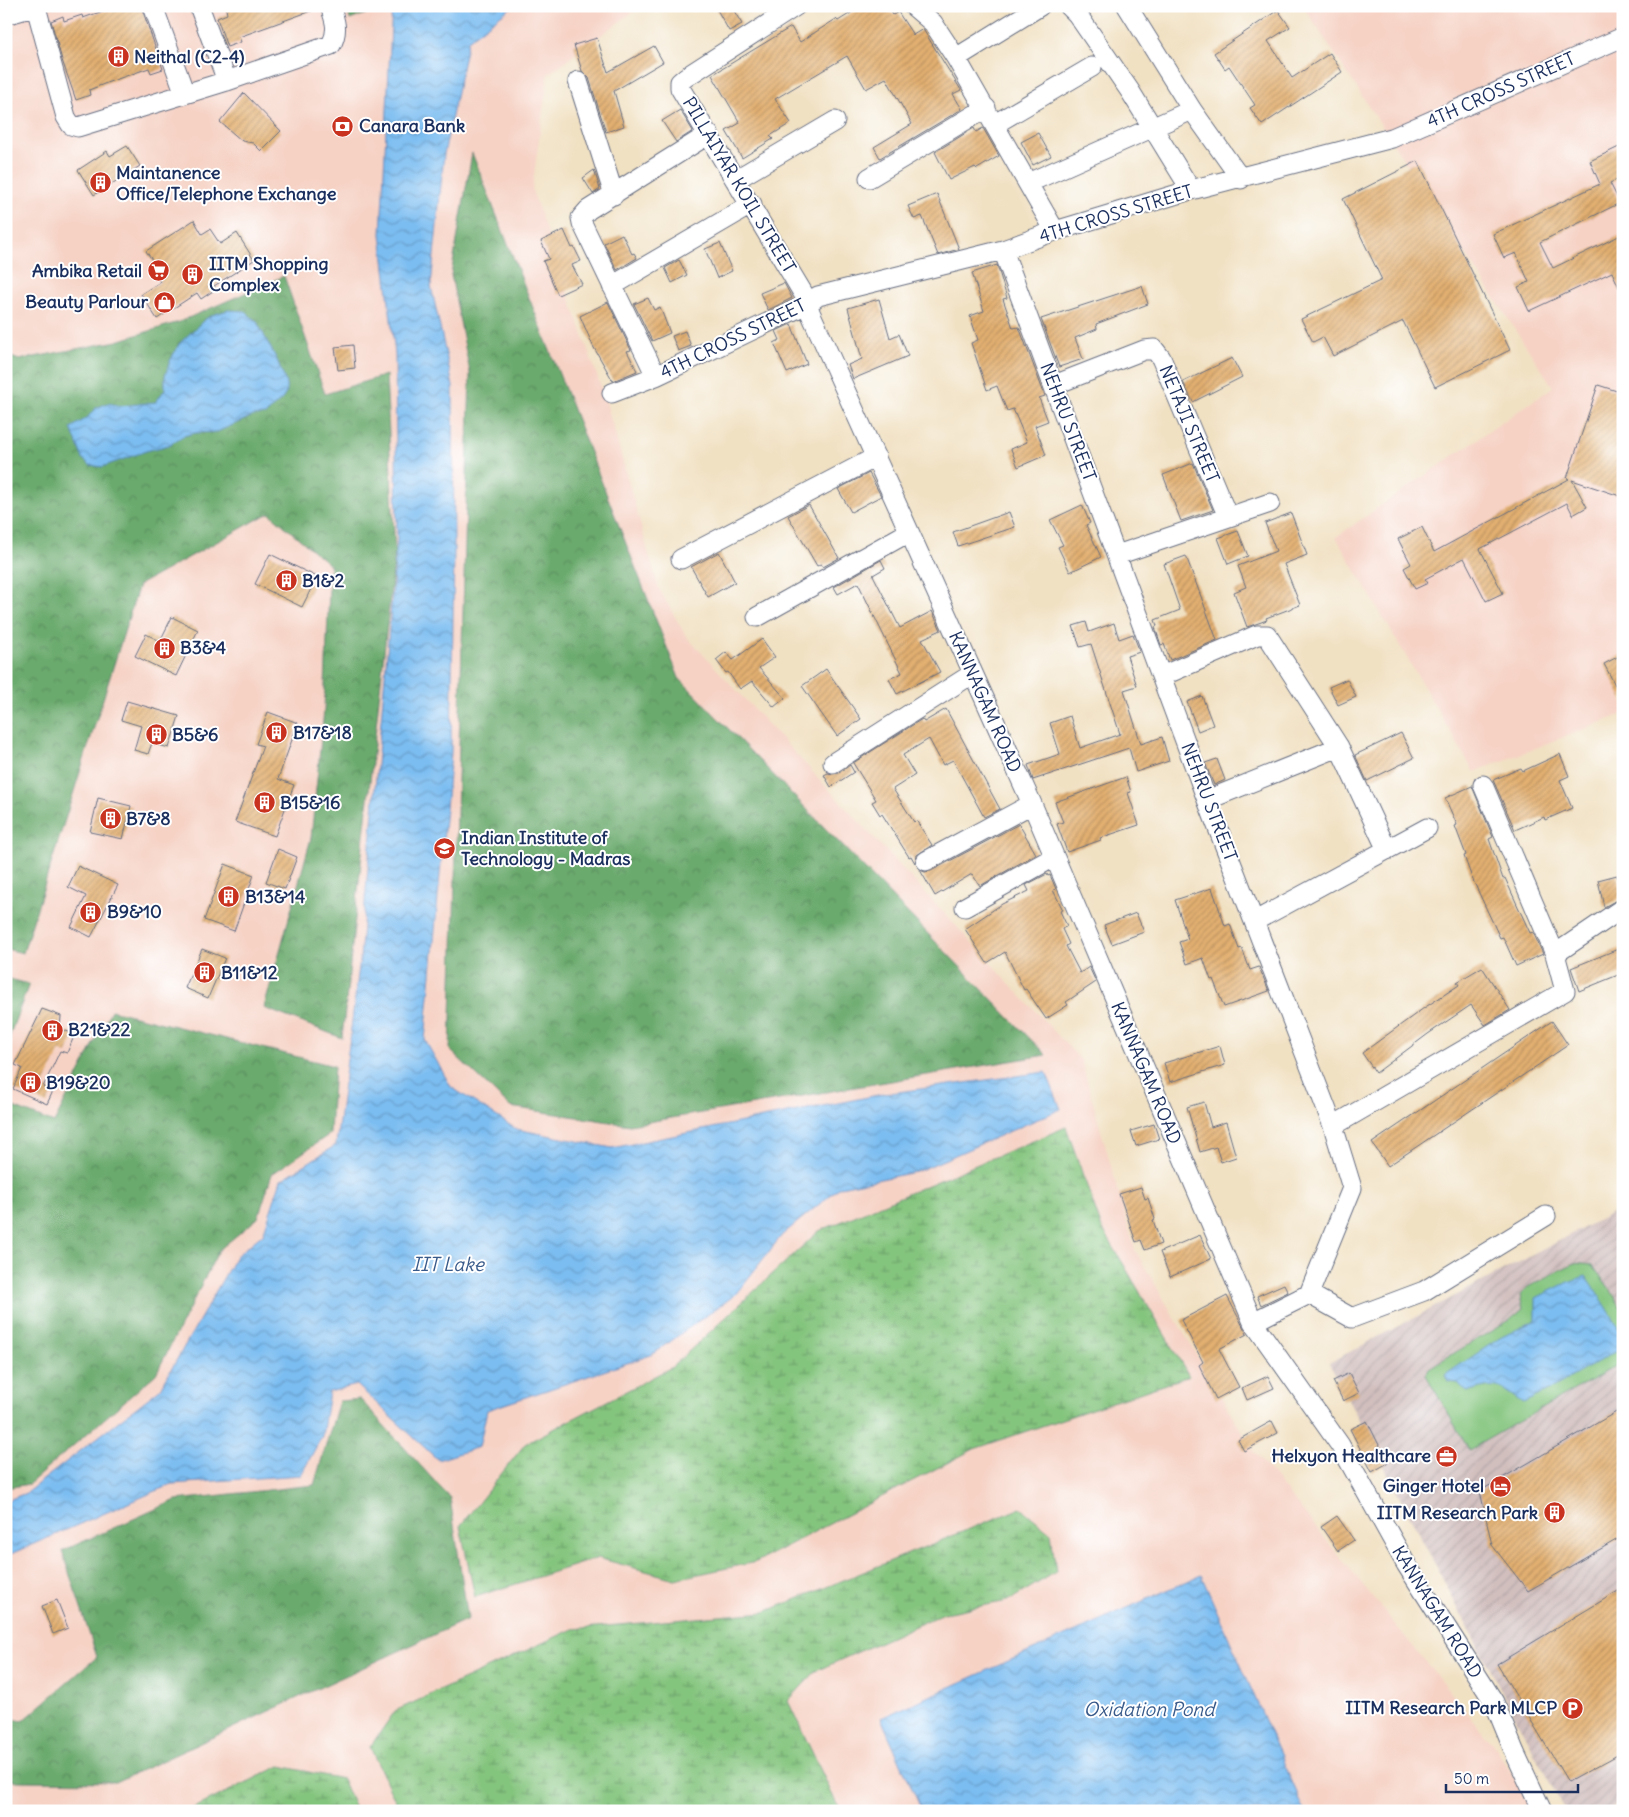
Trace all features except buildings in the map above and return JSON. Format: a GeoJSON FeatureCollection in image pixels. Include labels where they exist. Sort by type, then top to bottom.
{"type":"FeatureCollection","features":[{"type":"Feature","properties":{"kind":"street"},"geometry":{"type":"LineString","coordinates":[[6,15],[37,6],[66,117],[71,125],[78,127],[227,81],[330,44],[335,38],[337,26],[330,6]]}},
{"type":"Feature","properties":{"kind":"street"},"geometry":{"type":"LineString","coordinates":[[153,6],[185,94]]}},
{"type":"Feature","properties":{"kind":"street"},"geometry":{"type":"LineString","coordinates":[[199,6],[227,81]]}},
{"type":"Feature","properties":{"kind":"street","name":"PILLAIYAR KOIL STREET"},"geometry":{"type":"LineString","coordinates":[[796,6],[680,82],[680,88],[735,180],[752,204],[810,304]]}},
{"type":"Feature","properties":{"kind":"street"},"geometry":{"type":"LineString","coordinates":[[913,6],[933,23],[956,58],[1055,231]]}},
{"type":"Feature","properties":{"kind":"street"},"geometry":{"type":"LineString","coordinates":[[956,58],[1040,6]]}},
{"type":"Feature","properties":{"kind":"street"},"geometry":{"type":"LineString","coordinates":[[1069,6],[1077,14],[1153,128],[1191,190]]}},
{"type":"Feature","properties":{"kind":"street"},"geometry":{"type":"LineString","coordinates":[[1127,6],[1192,110],[1241,179]]}},
{"type":"Feature","properties":{"kind":"street","name":"4TH CROSS STREET"},"geometry":{"type":"LineString","coordinates":[[612,392],[656,376],[810,304],[818,296],[1003,250],[1055,231],[1191,190],[1241,179],[1392,138],[1623,37]]}},
{"type":"Feature","properties":{"kind":"street"},"geometry":{"type":"LineString","coordinates":[[869,178],[990,116],[1092,67]]}},
{"type":"Feature","properties":{"kind":"street"},"geometry":{"type":"LineString","coordinates":[[578,81],[614,195]]}},
{"type":"Feature","properties":{"kind":"street"},"geometry":{"type":"LineString","coordinates":[[1028,183],[1192,110]]}},
{"type":"Feature","properties":{"kind":"street"},"geometry":{"type":"LineString","coordinates":[[735,180],[835,121]]}},
{"type":"Feature","properties":{"kind":"street"},"geometry":{"type":"LineString","coordinates":[[656,376],[581,218],[588,210],[709,134]]}},
{"type":"Feature","properties":{"kind":"street"},"geometry":{"type":"LineString","coordinates":[[612,286],[752,204]]}},
{"type":"Feature","properties":{"kind":"street","name":"NEHRU STREET"},"geometry":{"type":"LineString","coordinates":[[1003,250],[1207,800],[1333,1126],[1352,1188],[1309,1294]]}},
{"type":"Feature","properties":{"kind":"street","name":"KANNAGAM ROAD"},"geometry":{"type":"LineString","coordinates":[[810,304],[810,312],[1032,804],[1253,1322],[1340,1445],[1406,1564],[1494,1702],[1514,1753],[1542,1811]]}},
{"type":"Feature","properties":{"kind":"street","name":"NETAJI STREET"},"geometry":{"type":"LineString","coordinates":[[1054,385],[1144,350],[1154,348],[1161,358],[1228,517]]}},
{"type":"Feature","properties":{"kind":"street"},"geometry":{"type":"LineString","coordinates":[[681,560],[876,457]]}},
{"type":"Feature","properties":{"kind":"street"},"geometry":{"type":"LineString","coordinates":[[1117,555],[1270,503]]}},
{"type":"Feature","properties":{"kind":"street"},"geometry":{"type":"LineString","coordinates":[[757,617],[908,532]]}},
{"type":"Feature","properties":{"kind":"street"},"geometry":{"type":"LineString","coordinates":[[1162,676],[1257,635],[1267,635],[1338,747],[1387,850]]}},
{"type":"Feature","properties":{"kind":"street"},"geometry":{"type":"LineString","coordinates":[[833,762],[972,674]]}},
{"type":"Feature","properties":{"kind":"street"},"geometry":{"type":"LineString","coordinates":[[1207,800],[1338,747]]}},
{"type":"Feature","properties":{"kind":"street"},"geometry":{"type":"LineString","coordinates":[[1333,1126],[1565,991],[1555,954],[1483,785]]}},
{"type":"Feature","properties":{"kind":"street"},"geometry":{"type":"LineString","coordinates":[[926,861],[1032,804]]}},
{"type":"Feature","properties":{"kind":"street"},"geometry":{"type":"LineString","coordinates":[[1255,921],[1427,828]]}},
{"type":"Feature","properties":{"kind":"street"},"geometry":{"type":"LineString","coordinates":[[965,907],[1054,857]]}},
{"type":"Feature","properties":{"kind":"street"},"geometry":{"type":"LineString","coordinates":[[1555,954],[1623,908]]}},
{"type":"Feature","properties":{"kind":"street"},"geometry":{"type":"LineString","coordinates":[[1253,1322],[1309,1294],[1352,1318],[1424,1291],[1546,1216]]}},
{"type":"Feature","properties":{"kind":"shaded area","name":"Indian Institute of Technology - Madras"},"geometry":{"type":"Polygon","coordinates":[[[6,6],[641,6],[548,74],[532,190],[605,398],[658,587],[686,636],[1081,1060],[1135,1250],[1252,1449],[1496,1748],[1513,1775],[1531,1811],[6,1811],[6,6]]]}},
{"type":"Feature","properties":{"kind":"shaded area"},"geometry":{"type":"Polygon","coordinates":[[[1303,6],[1623,6],[1623,714],[1474,772],[1336,537],[1553,387],[1303,6]]]}},
{"type":"Feature","properties":{"kind":"shaded area","name":"IITM Research Park"},"geometry":{"type":"Polygon","coordinates":[[[1623,1207],[1623,1799],[1607,1811],[1566,1811],[1329,1363],[1623,1207]]]}},
{"type":"Feature","properties":{"kind":"green space"},"geometry":{"type":"Polygon","coordinates":[[[347,6],[380,6],[380,8],[350,20],[347,6]]]}},
{"type":"Feature","properties":{"kind":"green space"},"geometry":{"type":"Polygon","coordinates":[[[472,153],[679,678],[1046,1055],[630,1125],[510,1107],[450,1050],[470,373],[451,275],[472,153]]]}},
{"type":"Feature","properties":{"kind":"green space"},"geometry":{"type":"Polygon","coordinates":[[[284,276],[325,394],[386,375],[395,552],[342,1038],[264,1008],[311,838],[324,710],[330,565],[269,513],[139,585],[23,953],[6,949],[6,355],[19,360],[117,341],[179,322],[284,276]]]}},
{"type":"Feature","properties":{"kind":"green space"},"geometry":{"type":"Polygon","coordinates":[[[6,978],[29,984],[6,1045],[6,978]]]}},
{"type":"Feature","properties":{"kind":"green space"},"geometry":{"type":"Polygon","coordinates":[[[111,1010],[334,1066],[330,1134],[272,1174],[258,1218],[219,1250],[156,1374],[29,1484],[6,1488],[6,1104],[54,1123],[111,1010]]]}},
{"type":"Feature","properties":{"kind":"green space"},"geometry":{"type":"Polygon","coordinates":[[[1066,1127],[1101,1226],[1189,1376],[974,1449],[756,1562],[675,1579],[598,1558],[475,1597],[460,1526],[525,1444],[672,1367],[819,1231],[1066,1127]]]}},
{"type":"Feature","properties":{"kind":"green space"},"geometry":{"type":"Polygon","coordinates":[[[1574,1263],[1592,1265],[1610,1289],[1623,1311],[1623,1362],[1469,1450],[1426,1375],[1429,1368],[1510,1320],[1523,1309],[1520,1295],[1528,1287],[1574,1263]]]}},
{"type":"Feature","properties":{"kind":"green space"},"geometry":{"type":"Polygon","coordinates":[[[360,1399],[450,1498],[468,1619],[116,1782],[17,1781],[6,1778],[6,1718],[23,1721],[97,1657],[62,1551],[176,1500],[314,1485],[339,1401],[360,1399]]]}},
{"type":"Feature","properties":{"kind":"green space"},"geometry":{"type":"Polygon","coordinates":[[[1021,1508],[1051,1533],[1056,1572],[1008,1601],[944,1613],[816,1671],[788,1701],[840,1811],[400,1811],[370,1747],[395,1711],[573,1629],[765,1612],[1021,1508]]]}},
{"type":"Feature","properties":{"kind":"green space"},"geometry":{"type":"Polygon","coordinates":[[[280,1766],[342,1779],[356,1811],[188,1811],[280,1766]]]}},
{"type":"Feature","properties":{"kind":"water","name":"IIT Lake"},"geometry":{"type":"Polygon","coordinates":[[[392,6],[513,6],[468,40],[444,154],[431,286],[453,386],[454,549],[451,753],[425,1040],[451,1087],[516,1129],[612,1148],[883,1094],[1046,1072],[1061,1109],[916,1172],[840,1187],[782,1235],[735,1295],[651,1355],[487,1410],[479,1447],[438,1460],[357,1385],[329,1392],[322,1436],[301,1475],[172,1484],[6,1556],[6,1501],[26,1493],[160,1389],[236,1256],[263,1234],[281,1180],[336,1145],[360,959],[397,539],[395,354],[381,234],[392,6]]]}},
{"type":"Feature","properties":{"kind":"water"},"geometry":{"type":"Polygon","coordinates":[[[228,310],[245,311],[257,322],[285,380],[287,391],[283,398],[265,415],[253,416],[217,432],[195,433],[183,436],[169,445],[102,467],[90,465],[83,459],[71,428],[87,418],[96,408],[108,403],[121,406],[156,402],[165,389],[165,376],[179,344],[204,320],[212,315],[228,310]]]}},
{"type":"Feature","properties":{"kind":"water"},"geometry":{"type":"Polygon","coordinates":[[[1586,1276],[1614,1320],[1622,1339],[1623,1347],[1544,1393],[1523,1403],[1497,1387],[1485,1387],[1467,1392],[1458,1383],[1448,1382],[1445,1375],[1500,1338],[1536,1320],[1536,1298],[1568,1282],[1586,1276]]]}},
{"type":"Feature","properties":{"kind":"water","name":"Oxidation Pond"},"geometry":{"type":"Polygon","coordinates":[[[1201,1575],[1305,1811],[922,1811],[881,1718],[1201,1575]]]}},
{"type":"Feature","properties":{"kind":"place","name":"Neithal (C2-4)"},"geometry":{"type":"Point","coordinates":[118,57]}},
{"type":"Feature","properties":{"kind":"place","name":"Canara Bank"},"geometry":{"type":"Point","coordinates":[343,126]}},
{"type":"Feature","properties":{"kind":"place","name":"Maintanence Office/Telephone Exchange"},"geometry":{"type":"Point","coordinates":[100,183]}},
{"type":"Feature","properties":{"kind":"place","name":"Ambika Retail"},"geometry":{"type":"Point","coordinates":[158,271]}},
{"type":"Feature","properties":{"kind":"place","name":"IITM Shopping Complex"},"geometry":{"type":"Point","coordinates":[193,274]}},
{"type":"Feature","properties":{"kind":"place","name":"Beauty Parlour"},"geometry":{"type":"Point","coordinates":[164,302]}},
{"type":"Feature","properties":{"kind":"place","name":"B1&2"},"geometry":{"type":"Point","coordinates":[286,581]}},
{"type":"Feature","properties":{"kind":"place","name":"B3&4"},"geometry":{"type":"Point","coordinates":[164,648]}},
{"type":"Feature","properties":{"kind":"place","name":"B17&18"},"geometry":{"type":"Point","coordinates":[277,733]}},
{"type":"Feature","properties":{"kind":"place","name":"B5&6"},"geometry":{"type":"Point","coordinates":[156,735]}},
{"type":"Feature","properties":{"kind":"place","name":"B15&16"},"geometry":{"type":"Point","coordinates":[264,803]}},
{"type":"Feature","properties":{"kind":"place","name":"B7&8"},"geometry":{"type":"Point","coordinates":[110,819]}},
{"type":"Feature","properties":{"kind":"place","name":"Indian Institute of Technology - Madras"},"geometry":{"type":"Point","coordinates":[445,848]}},
{"type":"Feature","properties":{"kind":"place","name":"B13&14"},"geometry":{"type":"Point","coordinates":[229,897]}},
{"type":"Feature","properties":{"kind":"place","name":"B9&10"},"geometry":{"type":"Point","coordinates":[91,912]}},
{"type":"Feature","properties":{"kind":"place","name":"B11&12"},"geometry":{"type":"Point","coordinates":[205,973]}},
{"type":"Feature","properties":{"kind":"place","name":"B21&22"},"geometry":{"type":"Point","coordinates":[52,1030]}},
{"type":"Feature","properties":{"kind":"place","name":"B19&20"},"geometry":{"type":"Point","coordinates":[30,1083]}},
{"type":"Feature","properties":{"kind":"place","name":"Helxyon Healthcare"},"geometry":{"type":"Point","coordinates":[1447,1456]}},
{"type":"Feature","properties":{"kind":"place","name":"Ginger Hotel"},"geometry":{"type":"Point","coordinates":[1500,1486]}},
{"type":"Feature","properties":{"kind":"place","name":"IITM Research Park"},"geometry":{"type":"Point","coordinates":[1554,1513]}},
{"type":"Feature","properties":{"kind":"place","name":"IITM Research Park MLCP"},"geometry":{"type":"Point","coordinates":[1573,1708]}}]}
